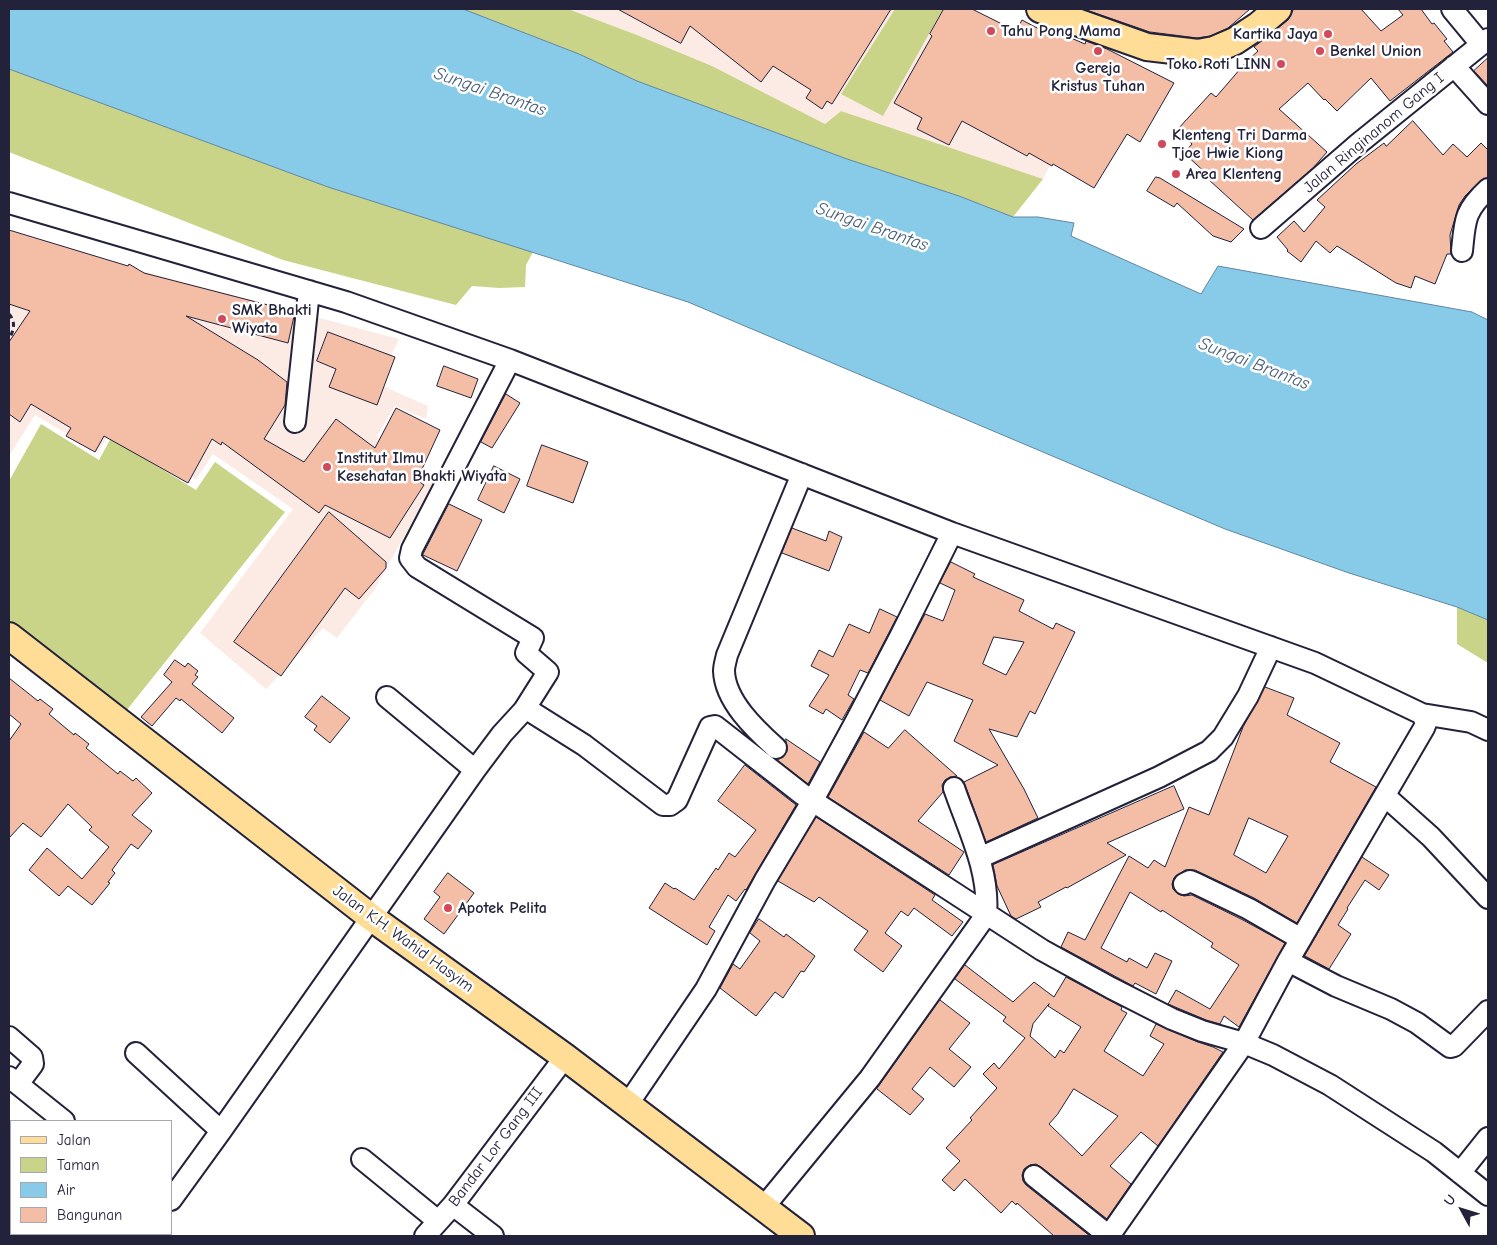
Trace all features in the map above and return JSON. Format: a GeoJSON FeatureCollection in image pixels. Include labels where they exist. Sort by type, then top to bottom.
{"type":"FeatureCollection","features":[{"type":"Feature","properties":{"kind":"main road"},"geometry":{"type":"LineString","coordinates":[[1040,9],[1146,47],[1198,54],[1214,50],[1234,41],[1259,25],[1278,9]]}},
{"type":"Feature","properties":{"kind":"main road","name":"Jalan K.H. Wahid Hasyim"},"geometry":{"type":"LineString","coordinates":[[9,636],[372,918],[565,1057],[801,1236]]}},
{"type":"Feature","properties":{"kind":"street"},"geometry":{"type":"LineString","coordinates":[[1452,9],[1485,42]]}},
{"type":"Feature","properties":{"kind":"street","name":"Jalan Ringinanom Gang I"},"geometry":{"type":"LineString","coordinates":[[1261,228],[1358,144],[1485,42]]}},
{"type":"Feature","properties":{"kind":"street"},"geometry":{"type":"LineString","coordinates":[[1454,66],[1488,104]]}},
{"type":"Feature","properties":{"kind":"street"},"geometry":{"type":"LineString","coordinates":[[1462,251],[1468,214],[1478,198],[1488,189]]}},
{"type":"Feature","properties":{"kind":"street"},"geometry":{"type":"LineString","coordinates":[[9,203],[346,302],[510,360],[952,532],[1314,663],[1384,694],[1422,714],[1471,722],[1488,730]]}},
{"type":"Feature","properties":{"kind":"street"},"geometry":{"type":"LineString","coordinates":[[295,422],[309,291]]}},
{"type":"Feature","properties":{"kind":"street"},"geometry":{"type":"LineString","coordinates":[[172,1199],[221,1132],[475,770],[502,734],[524,710],[548,672],[526,653],[533,638],[417,567],[410,558],[412,549],[510,360]]}},
{"type":"Feature","properties":{"kind":"street"},"geometry":{"type":"LineString","coordinates":[[776,748],[753,727],[738,707],[728,686],[724,670],[726,655],[802,474]]}},
{"type":"Feature","properties":{"kind":"street"},"geometry":{"type":"LineString","coordinates":[[628,1104],[706,989],[765,880],[813,800],[900,638],[952,532]]}},
{"type":"Feature","properties":{"kind":"street"},"geometry":{"type":"LineString","coordinates":[[978,858],[1159,777],[1209,751],[1223,737],[1248,696],[1271,647]]}},
{"type":"Feature","properties":{"kind":"street"},"geometry":{"type":"LineString","coordinates":[[388,697],[475,770]]}},
{"type":"Feature","properties":{"kind":"street"},"geometry":{"type":"LineString","coordinates":[[524,710],[584,745],[663,805],[670,805],[677,800],[712,725],[715,726],[802,794],[1050,955],[1172,1019],[1202,1032],[1244,1043],[1273,1054],[1330,1085],[1434,1152],[1488,1195]]}},
{"type":"Feature","properties":{"kind":"street"},"geometry":{"type":"LineString","coordinates":[[1034,1176],[1115,1234],[1244,1043],[1288,961],[1424,728],[1426,723],[1422,714]]}},
{"type":"Feature","properties":{"kind":"street"},"geometry":{"type":"LineString","coordinates":[[763,1208],[870,1078],[986,914],[987,891],[954,788]]}},
{"type":"Feature","properties":{"kind":"street"},"geometry":{"type":"LineString","coordinates":[[1385,796],[1431,837],[1488,898]]}},
{"type":"Feature","properties":{"kind":"street"},"geometry":{"type":"LineString","coordinates":[[1184,884],[1190,882],[1197,884],[1249,909],[1301,939]]}},
{"type":"Feature","properties":{"kind":"street"},"geometry":{"type":"LineString","coordinates":[[1288,961],[1336,986],[1391,1009],[1417,1023],[1450,1047],[1454,1046],[1488,1011]]}},
{"type":"Feature","properties":{"kind":"street"},"geometry":{"type":"LineString","coordinates":[[9,1037],[32,1057],[33,1064],[13,1081],[63,1120]]}},
{"type":"Feature","properties":{"kind":"street"},"geometry":{"type":"LineString","coordinates":[[136,1053],[221,1132]]}},
{"type":"Feature","properties":{"kind":"street","name":"Bandar Lor Gang III"},"geometry":{"type":"LineString","coordinates":[[424,1236],[452,1205],[565,1057]]}},
{"type":"Feature","properties":{"kind":"street"},"geometry":{"type":"LineString","coordinates":[[1460,1174],[1488,1138]]}},
{"type":"Feature","properties":{"kind":"street"},"geometry":{"type":"LineString","coordinates":[[362,1159],[438,1221]]}},
{"type":"Feature","properties":{"kind":"street"},"geometry":{"type":"LineString","coordinates":[[452,1205],[493,1236]]}},
{"type":"Feature","properties":{"kind":"path"},"geometry":{"type":"LineString","coordinates":[[9,314],[13,319],[14,326],[9,339]]}},
{"type":"Feature","properties":{"kind":"shaded area"},"geometry":{"type":"Polygon","coordinates":[[[568,9],[970,9],[1000,23],[1105,59],[1043,179],[841,111],[825,124],[712,66],[568,9]]]}},
{"type":"Feature","properties":{"kind":"shaded area","name":"Institut Ilmu Kesehatan Bhakti Wiyata"},"geometry":{"type":"Polygon","coordinates":[[[9,231],[127,267],[399,339],[378,384],[428,406],[426,419],[395,406],[377,436],[437,478],[374,590],[337,638],[323,628],[266,689],[200,633],[293,509],[213,454],[196,479],[111,431],[98,452],[35,415],[9,456],[9,231]]]}},
{"type":"Feature","properties":{"kind":"green space"},"geometry":{"type":"Polygon","coordinates":[[[463,9],[568,9],[712,66],[825,124],[841,111],[1043,179],[1013,217],[959,196],[847,159],[637,81],[579,54],[463,9]]]}},
{"type":"Feature","properties":{"kind":"green space"},"geometry":{"type":"Polygon","coordinates":[[[895,9],[943,9],[883,116],[841,94],[895,9]]]}},
{"type":"Feature","properties":{"kind":"green space"},"geometry":{"type":"Polygon","coordinates":[[[9,69],[328,187],[533,252],[526,265],[525,287],[472,286],[456,305],[283,260],[9,152],[9,69]]]}},
{"type":"Feature","properties":{"kind":"green space"},"geometry":{"type":"Polygon","coordinates":[[[41,424],[99,460],[111,438],[196,490],[215,462],[285,512],[118,721],[9,635],[9,481],[41,424]]]}},
{"type":"Feature","properties":{"kind":"green space"},"geometry":{"type":"Polygon","coordinates":[[[1457,607],[1488,620],[1488,663],[1457,644],[1457,607]]]}},
{"type":"Feature","properties":{"kind":"water","name":"Sungai Brantas"},"geometry":{"type":"Polygon","coordinates":[[[9,9],[463,9],[579,54],[637,81],[847,159],[959,196],[1013,217],[1038,217],[1074,223],[1071,236],[1201,294],[1218,266],[1472,312],[1488,320],[1488,620],[1457,607],[1349,573],[1225,529],[688,302],[328,187],[9,69],[9,9]]]}},
{"type":"Feature","properties":{"kind":"building"},"geometry":{"type":"Polygon","coordinates":[[[618,9],[891,9],[832,104],[827,101],[822,109],[806,98],[811,90],[773,66],[761,82],[690,26],[681,43],[618,9]]]}},
{"type":"Feature","properties":{"kind":"building"},"geometry":{"type":"Polygon","coordinates":[[[944,9],[972,9],[1016,31],[1022,20],[1041,30],[1043,26],[1085,44],[1086,41],[1107,49],[1174,83],[1140,142],[1127,134],[1094,188],[1053,164],[1052,166],[1029,153],[1027,156],[962,121],[949,145],[917,129],[922,118],[894,103],[932,36],[930,34],[944,9]]]}},
{"type":"Feature","properties":{"kind":"building"},"geometry":{"type":"Polygon","coordinates":[[[1084,9],[1250,9],[1228,28],[1210,36],[1197,38],[1150,32],[1084,9]]]}},
{"type":"Feature","properties":{"kind":"building"},"geometry":{"type":"Polygon","coordinates":[[[1294,9],[1361,9],[1381,31],[1403,15],[1398,9],[1421,9],[1432,24],[1434,23],[1447,39],[1444,41],[1453,52],[1390,101],[1371,78],[1337,111],[1308,83],[1279,109],[1327,152],[1313,168],[1253,220],[1208,179],[1210,177],[1184,153],[1192,144],[1177,130],[1211,93],[1216,97],[1258,51],[1254,47],[1288,20],[1294,9]]]}},
{"type":"Feature","properties":{"kind":"building"},"geometry":{"type":"Polygon","coordinates":[[[1488,58],[1488,86],[1474,71],[1488,58]]]}},
{"type":"Feature","properties":{"kind":"building"},"geometry":{"type":"Polygon","coordinates":[[[1413,121],[1443,155],[1453,144],[1467,157],[1481,143],[1488,150],[1488,177],[1480,181],[1459,205],[1450,235],[1451,254],[1447,254],[1435,284],[1415,276],[1411,288],[1396,283],[1337,246],[1330,253],[1316,241],[1301,262],[1287,251],[1277,237],[1294,221],[1304,232],[1325,207],[1317,200],[1356,164],[1384,143],[1386,146],[1413,121]]]}},
{"type":"Feature","properties":{"kind":"building"},"geometry":{"type":"Polygon","coordinates":[[[1156,177],[1244,229],[1231,242],[1213,236],[1177,203],[1174,207],[1147,191],[1156,177]]]}},
{"type":"Feature","properties":{"kind":"building"},"geometry":{"type":"Polygon","coordinates":[[[9,230],[128,266],[129,264],[144,273],[295,312],[288,343],[186,316],[258,360],[287,382],[285,405],[264,439],[304,462],[336,419],[375,448],[396,408],[440,430],[417,480],[424,485],[390,538],[325,505],[319,513],[222,442],[221,445],[212,439],[188,483],[104,436],[95,452],[66,436],[71,428],[31,404],[20,422],[9,414],[9,342],[30,311],[9,304],[9,230]]]}},
{"type":"Feature","properties":{"kind":"building"},"geometry":{"type":"Polygon","coordinates":[[[328,332],[395,357],[377,405],[329,387],[336,369],[317,361],[328,332]]]}},
{"type":"Feature","properties":{"kind":"building"},"geometry":{"type":"Polygon","coordinates":[[[444,366],[478,379],[471,398],[437,386],[444,366]]]}},
{"type":"Feature","properties":{"kind":"building"},"geometry":{"type":"Polygon","coordinates":[[[506,394],[520,403],[492,448],[481,442],[506,394]]]}},
{"type":"Feature","properties":{"kind":"building"},"geometry":{"type":"Polygon","coordinates":[[[542,445],[588,462],[573,503],[527,486],[542,445]]]}},
{"type":"Feature","properties":{"kind":"building"},"geometry":{"type":"Polygon","coordinates":[[[494,466],[520,479],[504,513],[478,500],[494,466]]]}},
{"type":"Feature","properties":{"kind":"building"},"geometry":{"type":"Polygon","coordinates":[[[449,504],[482,520],[457,571],[423,555],[449,504]]]}},
{"type":"Feature","properties":{"kind":"building"},"geometry":{"type":"Polygon","coordinates":[[[329,512],[386,562],[386,568],[359,599],[345,588],[281,676],[234,642],[329,512]]]}},
{"type":"Feature","properties":{"kind":"building"},"geometry":{"type":"Polygon","coordinates":[[[792,528],[826,541],[829,531],[842,537],[829,571],[782,553],[792,528]]]}},
{"type":"Feature","properties":{"kind":"building"},"geometry":{"type":"Polygon","coordinates":[[[951,562],[975,574],[973,577],[1024,600],[1019,611],[1053,629],[1056,623],[1075,632],[1035,714],[1030,711],[1017,737],[989,729],[1024,789],[1038,818],[986,842],[964,782],[998,765],[954,741],[973,700],[927,682],[909,716],[880,700],[925,614],[943,621],[955,590],[940,583],[951,562]],[[994,637],[983,664],[1006,675],[1024,642],[994,637]]]}},
{"type":"Feature","properties":{"kind":"building"},"geometry":{"type":"Polygon","coordinates":[[[880,609],[897,617],[868,673],[860,670],[848,695],[854,699],[842,720],[826,709],[823,714],[809,706],[829,675],[811,666],[819,650],[833,657],[849,624],[869,633],[880,609]]]}},
{"type":"Feature","properties":{"kind":"building"},"geometry":{"type":"Polygon","coordinates":[[[175,660],[185,667],[188,663],[198,671],[195,675],[198,677],[192,684],[234,718],[222,733],[181,699],[180,701],[176,698],[152,726],[141,717],[172,682],[164,675],[175,660]]]}},
{"type":"Feature","properties":{"kind":"building"},"geometry":{"type":"Polygon","coordinates":[[[9,678],[38,701],[40,699],[53,709],[49,714],[74,735],[75,733],[89,744],[86,748],[118,774],[120,771],[133,781],[136,778],[152,793],[132,815],[152,831],[138,849],[131,844],[112,870],[115,873],[108,882],[110,883],[92,905],[68,886],[59,896],[29,870],[47,848],[82,879],[109,847],[89,830],[92,827],[68,804],[41,837],[23,823],[9,838],[9,741],[21,724],[9,714],[9,678]]]}},
{"type":"Feature","properties":{"kind":"building"},"geometry":{"type":"Polygon","coordinates":[[[1265,687],[1294,698],[1287,715],[1340,743],[1330,762],[1376,787],[1297,923],[1254,898],[1195,870],[1185,870],[1174,878],[1173,889],[1178,894],[1184,896],[1192,895],[1285,943],[1239,1027],[1224,1016],[1220,1024],[1168,1004],[1176,990],[1210,1009],[1239,965],[1211,947],[1213,943],[1130,892],[1101,948],[1127,962],[1129,958],[1147,968],[1155,953],[1172,961],[1156,994],[1135,983],[1133,986],[1061,947],[1068,932],[1085,940],[1129,856],[1148,868],[1154,860],[1165,867],[1189,807],[1209,815],[1243,727],[1265,687]],[[1249,818],[1234,855],[1266,873],[1288,836],[1249,818]]]}},
{"type":"Feature","properties":{"kind":"building"},"geometry":{"type":"Polygon","coordinates":[[[322,696],[350,718],[330,743],[314,730],[317,726],[305,717],[322,696]]]}},
{"type":"Feature","properties":{"kind":"building"},"geometry":{"type":"Polygon","coordinates":[[[905,730],[957,776],[945,780],[942,785],[943,792],[918,821],[964,852],[949,875],[828,797],[864,732],[888,748],[905,730]]]}},
{"type":"Feature","properties":{"kind":"building"},"geometry":{"type":"Polygon","coordinates":[[[786,739],[820,762],[808,784],[777,760],[784,756],[787,751],[786,739]]]}},
{"type":"Feature","properties":{"kind":"building"},"geometry":{"type":"Polygon","coordinates":[[[745,765],[796,805],[746,890],[736,901],[728,895],[709,927],[715,931],[707,945],[649,908],[665,883],[694,900],[729,853],[735,857],[756,830],[718,801],[745,765]]]}},
{"type":"Feature","properties":{"kind":"building"},"geometry":{"type":"Polygon","coordinates":[[[1174,786],[1184,809],[1107,843],[1126,855],[1038,902],[1041,907],[1016,919],[1011,916],[997,886],[993,865],[1174,786]]]}},
{"type":"Feature","properties":{"kind":"building"},"geometry":{"type":"Polygon","coordinates":[[[816,817],[935,895],[932,900],[963,922],[952,936],[914,908],[908,916],[901,911],[885,933],[902,946],[883,972],[854,950],[868,931],[819,897],[814,902],[778,881],[816,817]]]}},
{"type":"Feature","properties":{"kind":"building"},"geometry":{"type":"Polygon","coordinates":[[[1362,857],[1389,875],[1379,890],[1365,880],[1347,908],[1338,925],[1351,934],[1329,969],[1305,956],[1362,857]]]}},
{"type":"Feature","properties":{"kind":"building","name":"Apotek Pelita"},"geometry":{"type":"Polygon","coordinates":[[[448,873],[474,893],[444,934],[424,919],[440,897],[434,892],[448,873]]]}},
{"type":"Feature","properties":{"kind":"building"},"geometry":{"type":"Polygon","coordinates":[[[759,919],[784,937],[786,934],[815,956],[804,972],[801,971],[783,998],[775,992],[756,1016],[720,988],[733,964],[740,969],[760,941],[750,933],[759,919]]]}},
{"type":"Feature","properties":{"kind":"building"},"geometry":{"type":"Polygon","coordinates":[[[965,965],[1013,1002],[1034,982],[1054,997],[1066,977],[1122,1007],[1121,1010],[1127,1013],[1104,1051],[1143,1076],[1164,1044],[1150,1036],[1156,1024],[1223,1052],[1158,1146],[1141,1132],[1110,1166],[1131,1184],[1107,1219],[1041,1167],[1036,1164],[1024,1169],[1022,1175],[1026,1185],[1090,1236],[1054,1236],[1017,1203],[1016,1205],[1012,1201],[1001,1213],[965,1179],[954,1191],[942,1180],[960,1161],[946,1148],[972,1120],[970,1118],[997,1088],[983,1074],[994,1063],[999,1069],[1025,1038],[1003,1021],[1006,1017],[955,979],[965,965]],[[1049,1004],[1033,1024],[1030,1036],[1055,1058],[1060,1050],[1064,1053],[1081,1027],[1048,1006],[1049,1004]],[[1074,1089],[1049,1124],[1082,1156],[1118,1116],[1074,1089]]]}},
{"type":"Feature","properties":{"kind":"building"},"geometry":{"type":"Polygon","coordinates":[[[940,1000],[970,1023],[949,1049],[971,1067],[954,1087],[930,1067],[912,1089],[924,1099],[910,1115],[877,1089],[940,1000]]]}},
{"type":"Feature","properties":{"kind":"place","name":"Tahu Pong Mama"},"geometry":{"type":"Point","coordinates":[991,31]}},
{"type":"Feature","properties":{"kind":"place","name":"Kartika Jaya"},"geometry":{"type":"Point","coordinates":[1328,34]}},
{"type":"Feature","properties":{"kind":"place","name":"Gereja Kristus Tuhan"},"geometry":{"type":"Point","coordinates":[1098,51]}},
{"type":"Feature","properties":{"kind":"place","name":"Benkel Union"},"geometry":{"type":"Point","coordinates":[1320,51]}},
{"type":"Feature","properties":{"kind":"place","name":"Toko Roti LINN"},"geometry":{"type":"Point","coordinates":[1281,64]}},
{"type":"Feature","properties":{"kind":"place","name":"Klenteng Tri Darma Tjoe Hwie Kiong"},"geometry":{"type":"Point","coordinates":[1162,144]}},
{"type":"Feature","properties":{"kind":"place","name":"Area Klenteng"},"geometry":{"type":"Point","coordinates":[1176,174]}},
{"type":"Feature","properties":{"kind":"place","name":"SMK Bhakti Wiyata"},"geometry":{"type":"Point","coordinates":[222,319]}},
{"type":"Feature","properties":{"kind":"place","name":"Institut Ilmu Kesehatan Bhakti Wiyata"},"geometry":{"type":"Point","coordinates":[327,467]}},
{"type":"Feature","properties":{"kind":"place","name":"Apotek Pelita"},"geometry":{"type":"Point","coordinates":[448,908]}}]}
